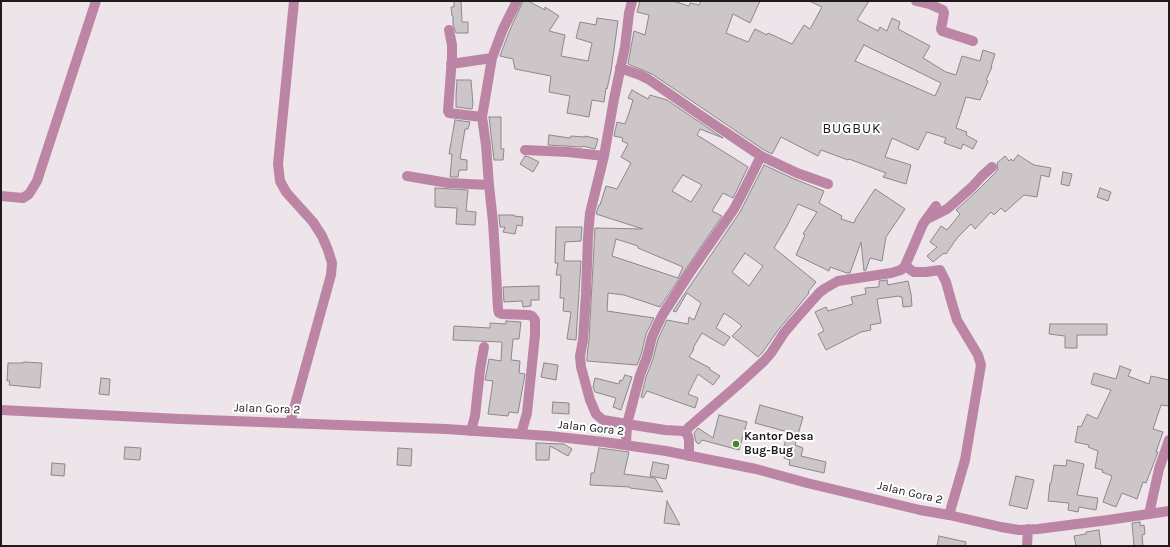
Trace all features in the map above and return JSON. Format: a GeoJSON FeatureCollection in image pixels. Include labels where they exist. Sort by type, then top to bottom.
{"type":"FeatureCollection","features":[{"type":"Feature","properties":{"kind":"street"},"geometry":{"type":"LineString","coordinates":[[1,196],[23,198],[29,194],[38,181],[96,1]]}},
{"type":"Feature","properties":{"kind":"street"},"geometry":{"type":"LineString","coordinates":[[290,422],[331,275],[332,263],[322,236],[313,222],[286,192],[280,181],[278,164],[294,1]]}},
{"type":"Feature","properties":{"kind":"street"},"geometry":{"type":"LineString","coordinates":[[516,1],[503,28],[492,58],[482,117],[486,145],[499,313],[529,315],[536,320],[527,413],[521,434]]}},
{"type":"Feature","properties":{"kind":"street"},"geometry":{"type":"LineString","coordinates":[[632,1],[629,12],[625,47],[604,156],[590,213],[586,301],[583,340],[580,356],[581,367],[590,400],[596,414],[603,420],[665,430],[683,431],[686,433],[689,440],[689,456]]}},
{"type":"Feature","properties":{"kind":"street"},"geometry":{"type":"LineString","coordinates":[[916,1],[929,4],[943,10],[942,31],[973,41]]}},
{"type":"Feature","properties":{"kind":"street"},"geometry":{"type":"LineString","coordinates":[[449,30],[452,45],[452,57],[447,110],[448,112],[482,117]]}},
{"type":"Feature","properties":{"kind":"street"},"geometry":{"type":"LineString","coordinates":[[451,64],[492,58]]}},
{"type":"Feature","properties":{"kind":"street"},"geometry":{"type":"LineString","coordinates":[[620,68],[648,79],[761,156],[791,170],[828,184]]}},
{"type":"Feature","properties":{"kind":"street"},"geometry":{"type":"LineString","coordinates":[[525,150],[568,152],[604,156]]}},
{"type":"Feature","properties":{"kind":"street"},"geometry":{"type":"LineString","coordinates":[[626,445],[628,424],[640,375],[657,326],[689,274],[734,209],[761,156]]}},
{"type":"Feature","properties":{"kind":"street"},"geometry":{"type":"LineString","coordinates":[[926,219],[954,204],[992,167]]}},
{"type":"Feature","properties":{"kind":"street"},"geometry":{"type":"LineString","coordinates":[[407,176],[448,183],[489,185]]}},
{"type":"Feature","properties":{"kind":"street"},"geometry":{"type":"LineString","coordinates":[[686,433],[688,428],[764,361],[775,348],[784,333],[819,293],[838,281],[891,273],[901,270],[905,266],[926,219],[936,206]]}},
{"type":"Feature","properties":{"kind":"street"},"geometry":{"type":"LineString","coordinates":[[905,266],[914,272],[940,270],[946,282],[957,320],[978,355],[981,365],[965,460],[949,515]]}},
{"type":"Feature","properties":{"kind":"street"},"geometry":{"type":"LineString","coordinates":[[471,431],[475,416],[484,347]]}},
{"type":"Feature","properties":{"kind":"street","name":"Jalan Gora 2"},"geometry":{"type":"LineString","coordinates":[[1,410],[180,419],[446,429],[571,438],[666,450],[756,469],[807,483],[920,510],[1019,530],[1120,518],[1169,510]]}},
{"type":"Feature","properties":{"kind":"street"},"geometry":{"type":"LineString","coordinates":[[1150,514],[1158,468],[1169,440]]}},
{"type":"Feature","properties":{"kind":"street"},"geometry":{"type":"LineString","coordinates":[[1027,546],[1028,529]]}},
{"type":"Feature","properties":{"kind":"building"},"geometry":{"type":"Polygon","coordinates":[[[454,1],[461,1],[462,22],[468,22],[468,33],[456,33],[453,25],[451,7],[454,7],[454,1]]]}},
{"type":"Feature","properties":{"kind":"building"},"geometry":{"type":"Polygon","coordinates":[[[523,1],[528,1],[545,10],[545,7],[559,16],[549,31],[565,35],[561,56],[588,61],[592,43],[576,38],[580,22],[596,25],[597,18],[618,21],[611,71],[604,102],[592,100],[589,117],[567,113],[570,96],[549,92],[551,76],[515,69],[513,59],[500,56],[523,1]]]}},
{"type":"Feature","properties":{"kind":"building"},"geometry":{"type":"Polygon","coordinates":[[[640,1],[673,1],[689,6],[690,3],[699,5],[701,1],[760,1],[750,23],[733,14],[726,33],[748,42],[755,29],[792,44],[804,25],[810,29],[822,7],[809,1],[869,1],[857,20],[878,31],[880,27],[887,31],[892,18],[900,22],[898,29],[930,46],[923,58],[946,72],[956,75],[962,56],[980,61],[983,50],[995,54],[992,67],[986,80],[988,81],[980,100],[966,97],[956,128],[967,132],[966,135],[977,141],[973,149],[963,144],[961,149],[944,143],[946,138],[927,132],[918,150],[892,138],[885,157],[911,165],[906,184],[883,177],[886,173],[821,150],[818,156],[781,137],[772,154],[652,74],[628,64],[634,31],[645,35],[649,15],[637,12],[640,1]],[[864,45],[855,61],[935,96],[941,83],[864,45]]]}},
{"type":"Feature","properties":{"kind":"building"},"geometry":{"type":"Polygon","coordinates":[[[457,80],[471,80],[472,109],[456,107],[457,80]]]}},
{"type":"Feature","properties":{"kind":"building"},"geometry":{"type":"Polygon","coordinates":[[[632,90],[648,99],[650,95],[667,100],[723,138],[700,129],[697,135],[748,167],[733,198],[723,193],[712,211],[722,216],[660,307],[624,295],[608,293],[607,311],[654,318],[646,334],[637,365],[587,361],[595,228],[643,229],[596,214],[606,186],[617,189],[631,163],[621,157],[628,144],[622,141],[623,138],[614,136],[617,122],[625,124],[633,100],[628,98],[632,90]],[[683,175],[672,191],[691,202],[702,185],[683,175]],[[616,239],[612,256],[678,278],[683,267],[638,248],[638,246],[616,239]]]}},
{"type":"Feature","properties":{"kind":"building"},"geometry":{"type":"Polygon","coordinates":[[[489,117],[501,117],[501,149],[504,149],[503,160],[494,160],[489,117]]]}},
{"type":"Feature","properties":{"kind":"building"},"geometry":{"type":"Polygon","coordinates":[[[455,120],[470,122],[468,129],[465,129],[460,159],[467,160],[467,170],[459,170],[458,177],[450,177],[452,154],[449,154],[455,120]]]}},
{"type":"Feature","properties":{"kind":"building"},"geometry":{"type":"Polygon","coordinates":[[[549,135],[570,138],[571,136],[585,136],[598,139],[595,149],[583,146],[548,145],[549,135]]]}},
{"type":"Feature","properties":{"kind":"building"},"geometry":{"type":"Polygon","coordinates":[[[1018,155],[1034,165],[1051,168],[1049,177],[1041,175],[1037,197],[1024,195],[1005,212],[1001,208],[994,215],[991,212],[975,229],[971,224],[957,238],[946,254],[944,253],[933,262],[927,256],[937,247],[930,242],[941,226],[947,230],[960,214],[956,210],[996,172],[998,169],[997,163],[1005,156],[1009,161],[1011,159],[1013,161],[1018,155]]]}},
{"type":"Feature","properties":{"kind":"building"},"geometry":{"type":"Polygon","coordinates":[[[525,156],[539,162],[533,172],[520,164],[525,156]]]}},
{"type":"Feature","properties":{"kind":"building"},"geometry":{"type":"Polygon","coordinates":[[[764,165],[824,191],[819,203],[842,216],[841,219],[854,223],[875,189],[905,209],[886,237],[882,261],[870,258],[866,270],[864,271],[861,242],[850,273],[847,273],[830,267],[829,271],[796,255],[805,235],[803,234],[817,212],[798,204],[774,248],[816,282],[762,353],[758,357],[732,336],[742,326],[724,313],[716,328],[730,337],[724,346],[702,333],[689,357],[710,368],[709,369],[720,376],[713,385],[698,374],[688,394],[698,398],[695,408],[647,391],[643,398],[641,397],[658,339],[667,320],[688,324],[689,317],[694,320],[701,303],[687,293],[676,312],[673,311],[740,212],[764,165]],[[745,253],[732,272],[749,286],[763,266],[745,253]]]}},
{"type":"Feature","properties":{"kind":"building"},"geometry":{"type":"Polygon","coordinates":[[[1063,172],[1072,174],[1069,186],[1061,184],[1063,172]]]}},
{"type":"Feature","properties":{"kind":"building"},"geometry":{"type":"Polygon","coordinates":[[[435,188],[468,190],[466,211],[476,212],[475,225],[456,224],[457,208],[435,207],[435,188]]]}},
{"type":"Feature","properties":{"kind":"building"},"geometry":{"type":"Polygon","coordinates":[[[1100,188],[1111,192],[1108,201],[1097,197],[1100,188]]]}},
{"type":"Feature","properties":{"kind":"building"},"geometry":{"type":"Polygon","coordinates":[[[499,215],[514,215],[523,217],[522,226],[517,225],[515,234],[503,232],[505,227],[500,227],[499,215]]]}},
{"type":"Feature","properties":{"kind":"building"},"geometry":{"type":"Polygon","coordinates":[[[556,227],[582,227],[581,241],[565,242],[564,261],[581,261],[576,340],[567,339],[571,312],[563,311],[564,298],[560,298],[561,275],[556,275],[558,263],[555,263],[556,227]]]}},
{"type":"Feature","properties":{"kind":"building"},"geometry":{"type":"Polygon","coordinates":[[[887,280],[888,285],[908,281],[912,306],[903,307],[902,297],[899,296],[877,299],[881,323],[870,325],[871,330],[861,332],[826,350],[818,334],[824,331],[815,312],[826,307],[828,311],[853,304],[851,297],[866,294],[865,288],[879,287],[879,281],[887,280]]]}},
{"type":"Feature","properties":{"kind":"building"},"geometry":{"type":"Polygon","coordinates":[[[539,286],[539,300],[531,300],[531,306],[523,307],[522,301],[504,302],[503,287],[539,286]]]}},
{"type":"Feature","properties":{"kind":"building"},"geometry":{"type":"Polygon","coordinates":[[[506,321],[521,322],[519,339],[513,339],[511,360],[520,361],[519,373],[525,374],[518,413],[509,412],[508,416],[488,414],[493,381],[485,380],[489,359],[501,361],[502,342],[453,340],[454,326],[490,328],[490,323],[506,324],[506,321]]]}},
{"type":"Feature","properties":{"kind":"building"},"geometry":{"type":"Polygon","coordinates":[[[1050,324],[1107,324],[1107,335],[1077,335],[1077,348],[1065,348],[1065,336],[1049,334],[1050,324]]]}},
{"type":"Feature","properties":{"kind":"building"},"geometry":{"type":"Polygon","coordinates":[[[8,363],[42,363],[40,388],[9,385],[10,381],[7,381],[8,363]]]}},
{"type":"Feature","properties":{"kind":"building"},"geometry":{"type":"Polygon","coordinates":[[[544,363],[558,365],[556,380],[541,377],[544,363]]]}},
{"type":"Feature","properties":{"kind":"building"},"geometry":{"type":"Polygon","coordinates":[[[1120,366],[1131,370],[1128,376],[1149,384],[1151,376],[1169,380],[1169,406],[1161,405],[1153,429],[1163,432],[1156,452],[1158,452],[1146,483],[1143,482],[1137,499],[1122,493],[1116,507],[1103,502],[1112,476],[1102,472],[1103,470],[1095,468],[1098,451],[1088,447],[1089,445],[1075,442],[1078,426],[1081,427],[1087,414],[1097,419],[1111,390],[1091,384],[1094,373],[1116,379],[1120,366]]]}},
{"type":"Feature","properties":{"kind":"building"},"geometry":{"type":"Polygon","coordinates":[[[625,375],[632,377],[621,410],[613,407],[616,398],[595,392],[593,387],[595,378],[619,384],[620,380],[622,381],[625,375]]]}},
{"type":"Feature","properties":{"kind":"building"},"geometry":{"type":"Polygon","coordinates":[[[101,378],[110,379],[109,395],[99,394],[101,378]]]}},
{"type":"Feature","properties":{"kind":"building"},"geometry":{"type":"Polygon","coordinates":[[[553,402],[569,403],[569,414],[552,413],[553,402]]]}},
{"type":"Feature","properties":{"kind":"building"},"geometry":{"type":"Polygon","coordinates":[[[760,405],[803,417],[795,445],[803,448],[801,456],[826,462],[824,473],[789,465],[790,460],[784,458],[785,454],[782,453],[788,432],[755,423],[760,405]]]}},
{"type":"Feature","properties":{"kind":"building"},"geometry":{"type":"Polygon","coordinates":[[[719,415],[747,422],[739,450],[702,440],[699,444],[696,442],[694,433],[698,428],[713,438],[719,415]]]}},
{"type":"Feature","properties":{"kind":"building"},"geometry":{"type":"Polygon","coordinates":[[[536,443],[564,444],[572,449],[568,456],[550,446],[549,460],[536,460],[536,443]]]}},
{"type":"Feature","properties":{"kind":"building"},"geometry":{"type":"Polygon","coordinates":[[[125,447],[141,448],[140,460],[124,459],[125,447]]]}},
{"type":"Feature","properties":{"kind":"building"},"geometry":{"type":"Polygon","coordinates":[[[398,448],[412,449],[411,466],[397,465],[398,448]]]}},
{"type":"Feature","properties":{"kind":"building"},"geometry":{"type":"Polygon","coordinates":[[[599,448],[629,452],[624,474],[655,478],[663,492],[630,487],[590,485],[591,473],[594,473],[599,448]]]}},
{"type":"Feature","properties":{"kind":"building"},"geometry":{"type":"Polygon","coordinates":[[[1067,460],[1084,464],[1077,495],[1098,498],[1096,510],[1079,507],[1078,512],[1068,510],[1069,503],[1048,501],[1054,465],[1066,466],[1067,460]]]}},
{"type":"Feature","properties":{"kind":"building"},"geometry":{"type":"Polygon","coordinates":[[[653,462],[669,465],[666,479],[650,476],[653,462]]]}},
{"type":"Feature","properties":{"kind":"building"},"geometry":{"type":"Polygon","coordinates":[[[52,463],[65,464],[64,476],[51,475],[52,463]]]}},
{"type":"Feature","properties":{"kind":"building"},"geometry":{"type":"Polygon","coordinates":[[[1016,476],[1034,480],[1027,509],[1009,505],[1016,476]]]}},
{"type":"Feature","properties":{"kind":"building"},"geometry":{"type":"Polygon","coordinates":[[[667,501],[680,525],[664,523],[667,501]]]}},
{"type":"Feature","properties":{"kind":"building"},"geometry":{"type":"Polygon","coordinates":[[[1140,522],[1140,526],[1144,525],[1145,534],[1142,535],[1143,546],[1134,546],[1132,523],[1140,522]]]}},
{"type":"Feature","properties":{"kind":"building"},"geometry":{"type":"Polygon","coordinates":[[[1099,530],[1101,546],[1076,546],[1074,536],[1099,530]]]}},
{"type":"Feature","properties":{"kind":"building"},"geometry":{"type":"Polygon","coordinates":[[[939,536],[966,542],[965,546],[937,546],[939,536]]]}},
{"type":"Feature","properties":{"kind":"place","name":"Kantor Desa Bug-Bug"},"geometry":{"type":"Point","coordinates":[736,444]}},
{"type":"Feature","properties":{"kind":"district","name":"BUGBUK"},"geometry":{"type":"Point","coordinates":[852,129]}}]}
